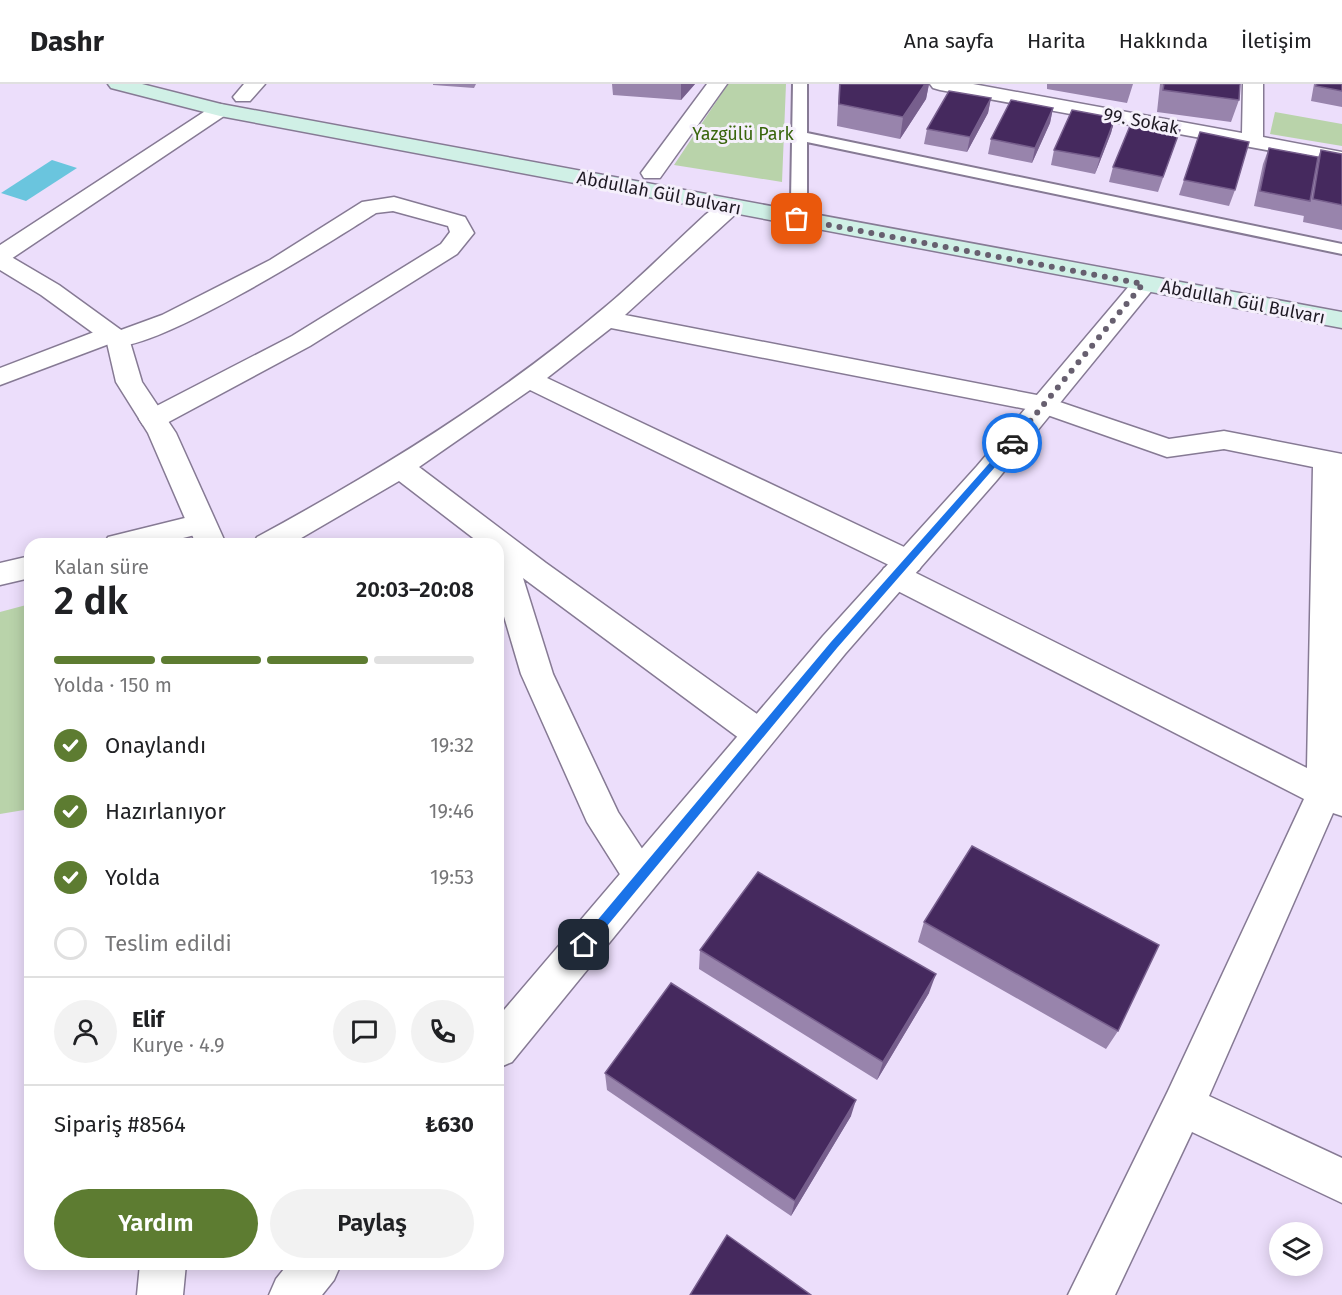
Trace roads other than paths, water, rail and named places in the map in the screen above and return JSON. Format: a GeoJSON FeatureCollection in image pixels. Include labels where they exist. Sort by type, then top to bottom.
{"type":"FeatureCollection","features":[{"type":"Feature","properties":{"kind":"main road","name":"Abdullah Gül Bulvarı"},"geometry":{"type":"LineString","coordinates":[[118,84],[220,110],[1342,320]]}},
{"type":"Feature","properties":{"kind":"main road","name":"Abdullah Gül Bulvarı"},"geometry":{"type":"LineString","coordinates":[[188,84],[249,91],[652,173],[1342,300]]}},
{"type":"Feature","properties":{"kind":"street"},"geometry":{"type":"LineString","coordinates":[[652,173],[717,84]]}},
{"type":"Feature","properties":{"kind":"street","name":"99. Sokak"},"geometry":{"type":"LineString","coordinates":[[940,84],[997,89],[1252,142],[1342,158]]}},
{"type":"Feature","properties":{"kind":"street"},"geometry":{"type":"LineString","coordinates":[[1252,142],[1253,84]]}},
{"type":"Feature","properties":{"kind":"street"},"geometry":{"type":"LineString","coordinates":[[171,538],[206,534],[162,433],[129,382],[115,337],[50,290],[0,258],[220,110]]}},
{"type":"Feature","properties":{"kind":"street"},"geometry":{"type":"LineString","coordinates":[[0,377],[171,320],[278,265],[370,207],[394,204],[457,222],[462,232],[449,249],[301,341],[153,419]]}},
{"type":"Feature","properties":{"kind":"street"},"geometry":{"type":"LineString","coordinates":[[279,538],[352,499],[482,413],[605,320],[731,206]]}},
{"type":"Feature","properties":{"kind":"street"},"geometry":{"type":"LineString","coordinates":[[504,1041],[759,734],[987,473],[1143,284]]}},
{"type":"Feature","properties":{"kind":"street"},"geometry":{"type":"LineString","coordinates":[[605,320],[1042,404],[1167,448],[1224,440],[1334,461],[1333,797],[1091,1295]]}},
{"type":"Feature","properties":{"kind":"street"},"geometry":{"type":"LineString","coordinates":[[528,379],[901,569],[1333,797]]}},
{"type":"Feature","properties":{"kind":"street"},"geometry":{"type":"LineString","coordinates":[[400,467],[492,538]]}},
{"type":"Feature","properties":{"kind":"street"},"geometry":{"type":"LineString","coordinates":[[504,547],[759,734]]}},
{"type":"Feature","properties":{"kind":"street"},"geometry":{"type":"LineString","coordinates":[[504,565],[537,674],[605,822],[641,876]]}},
{"type":"Feature","properties":{"kind":"street"},"geometry":{"type":"LineString","coordinates":[[0,574],[24,568]]}},
{"type":"Feature","properties":{"kind":"street"},"geometry":{"type":"LineString","coordinates":[[1183,1106],[1342,1180]]}},
{"type":"Feature","properties":{"kind":"street"},"geometry":{"type":"LineString","coordinates":[[160,1295],[162,1270]]}},
{"type":"Feature","properties":{"kind":"street"},"geometry":{"type":"LineString","coordinates":[[292,1295],[313,1270]]}},
{"type":"Feature","properties":{"kind":"lane"},"geometry":{"type":"LineString","coordinates":[[799,200],[800,84]]}},
{"type":"Feature","properties":{"kind":"lane"},"geometry":{"type":"LineString","coordinates":[[800,136],[1342,249]]}},
{"type":"Feature","properties":{"kind":"water"},"geometry":{"type":"Polygon","coordinates":[[[52,160],[77,168],[26,201],[1,193],[52,160]]]}},
{"type":"Feature","properties":{"kind":"park label","name":"Yazgülü Park"},"geometry":{"type":"Point","coordinates":[743,134]}}]}
